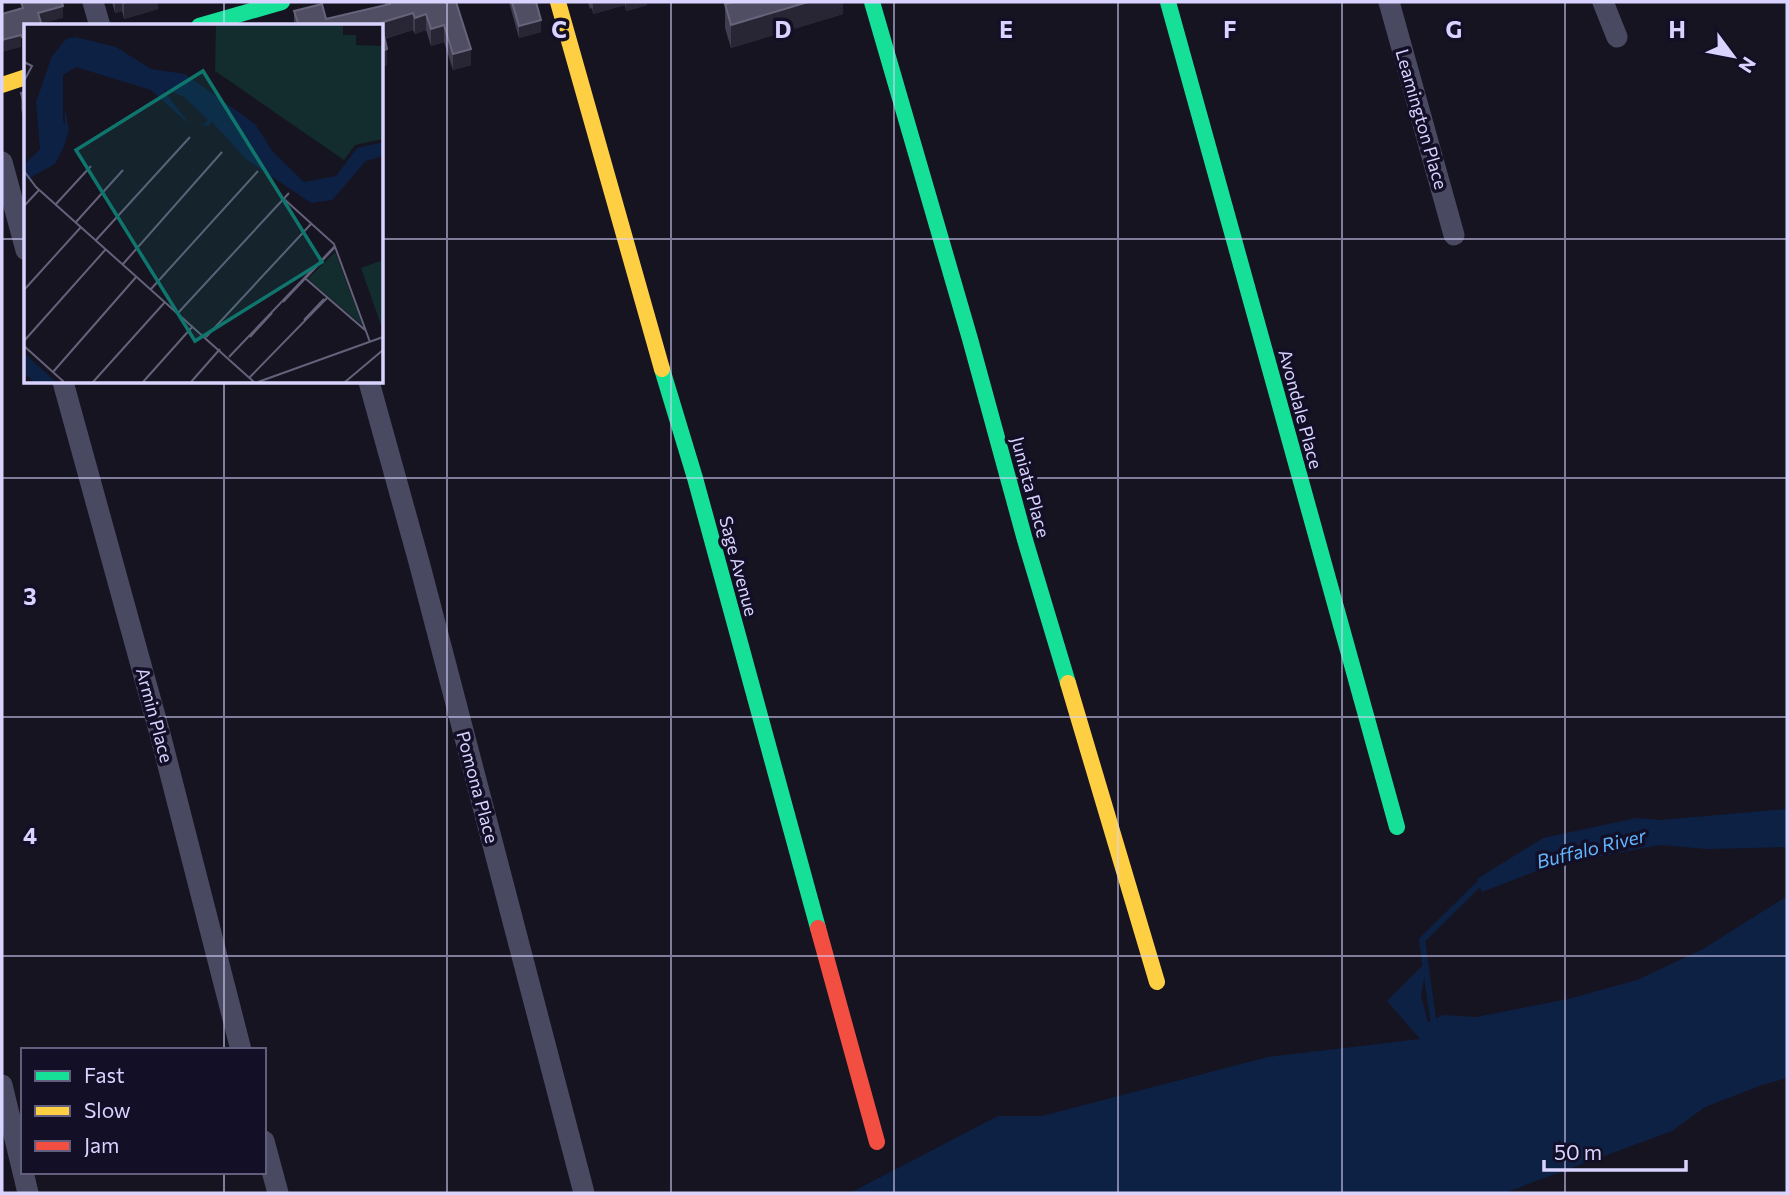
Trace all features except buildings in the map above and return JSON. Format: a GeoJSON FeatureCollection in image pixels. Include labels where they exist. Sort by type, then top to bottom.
{"type":"FeatureCollection","features":[{"type":"Feature","properties":{"kind":"street"},"geometry":{"type":"LineString","coordinates":[[93,2],[99,24]]}},
{"type":"Feature","properties":{"kind":"street","name":"Sage Avenue"},"geometry":{"type":"LineString","coordinates":[[558,2],[699,491],[877,1142]]}},
{"type":"Feature","properties":{"kind":"street","name":"Juniata Place"},"geometry":{"type":"LineString","coordinates":[[872,2],[1025,540],[1157,982]]}},
{"type":"Feature","properties":{"kind":"street","name":"Avondale Place"},"geometry":{"type":"LineString","coordinates":[[1168,2],[1396,827]]}},
{"type":"Feature","properties":{"kind":"street","name":"Leamington Place"},"geometry":{"type":"LineString","coordinates":[[1389,2],[1454,236]]}},
{"type":"Feature","properties":{"kind":"street"},"geometry":{"type":"LineString","coordinates":[[1602,2],[1617,37]]}},
{"type":"Feature","properties":{"kind":"street"},"geometry":{"type":"LineString","coordinates":[[209,24],[271,12]]}},
{"type":"Feature","properties":{"kind":"street"},"geometry":{"type":"LineString","coordinates":[[2,85],[24,79]]}},
{"type":"Feature","properties":{"kind":"street"},"geometry":{"type":"LineString","coordinates":[[2,162],[24,243]]}},
{"type":"Feature","properties":{"kind":"street","name":"Armin Place"},"geometry":{"type":"LineString","coordinates":[[63,383],[160,734],[240,1048]]}},
{"type":"Feature","properties":{"kind":"street","name":"Pomona Place"},"geometry":{"type":"LineString","coordinates":[[369,383],[419,562],[584,1193]]}},
{"type":"Feature","properties":{"kind":"street"},"geometry":{"type":"LineString","coordinates":[[2,1085],[21,1164]]}},
{"type":"Feature","properties":{"kind":"street"},"geometry":{"type":"LineString","coordinates":[[266,1148],[278,1193]]}},
{"type":"Feature","properties":{"kind":"street"},"geometry":{"type":"LineString","coordinates":[[23,1174],[28,1193]]}},
{"type":"Feature","properties":{"kind":"water"},"geometry":{"type":"Polygon","coordinates":[[[1787,809],[1787,847],[1707,849],[1660,845],[1549,866],[1482,892],[1477,879],[1543,838],[1636,818],[1661,820],[1787,809]]]}},
{"type":"Feature","properties":{"kind":"water"},"geometry":{"type":"Polygon","coordinates":[[[1787,896],[1787,1078],[1705,1107],[1672,1131],[1504,1193],[850,1193],[998,1116],[1042,1116],[1268,1057],[1420,1039],[1387,1001],[1427,961],[1421,996],[1428,1022],[1443,1015],[1476,1017],[1568,999],[1637,980],[1703,949],[1787,896]]]}},
{"type":"Feature","properties":{"kind":"waterway","name":"Buffalo River"},"geometry":{"type":"LineString","coordinates":[[1434,1026],[1422,940],[1479,884],[1486,881]]}},
{"type":"Feature","properties":{"kind":"traffic: fast"},"geometry":{"type":"LineString","coordinates":[[206,24],[282,2]]}},
{"type":"Feature","properties":{"kind":"traffic: fast"},"geometry":{"type":"LineString","coordinates":[[872,2],[1068,683]]}},
{"type":"Feature","properties":{"kind":"traffic: fast"},"geometry":{"type":"LineString","coordinates":[[1168,2],[1397,827]]}},
{"type":"Feature","properties":{"kind":"traffic: fast"},"geometry":{"type":"LineString","coordinates":[[662,369],[695,478],[818,928]]}},
{"type":"Feature","properties":{"kind":"traffic: slow"},"geometry":{"type":"LineString","coordinates":[[558,2],[662,369]]}},
{"type":"Feature","properties":{"kind":"traffic: slow"},"geometry":{"type":"LineString","coordinates":[[2,85],[24,78]]}},
{"type":"Feature","properties":{"kind":"traffic: slow"},"geometry":{"type":"LineString","coordinates":[[1068,683],[1157,982]]}},
{"type":"Feature","properties":{"kind":"traffic: jam"},"geometry":{"type":"LineString","coordinates":[[818,928],[877,1142]]}}]}
